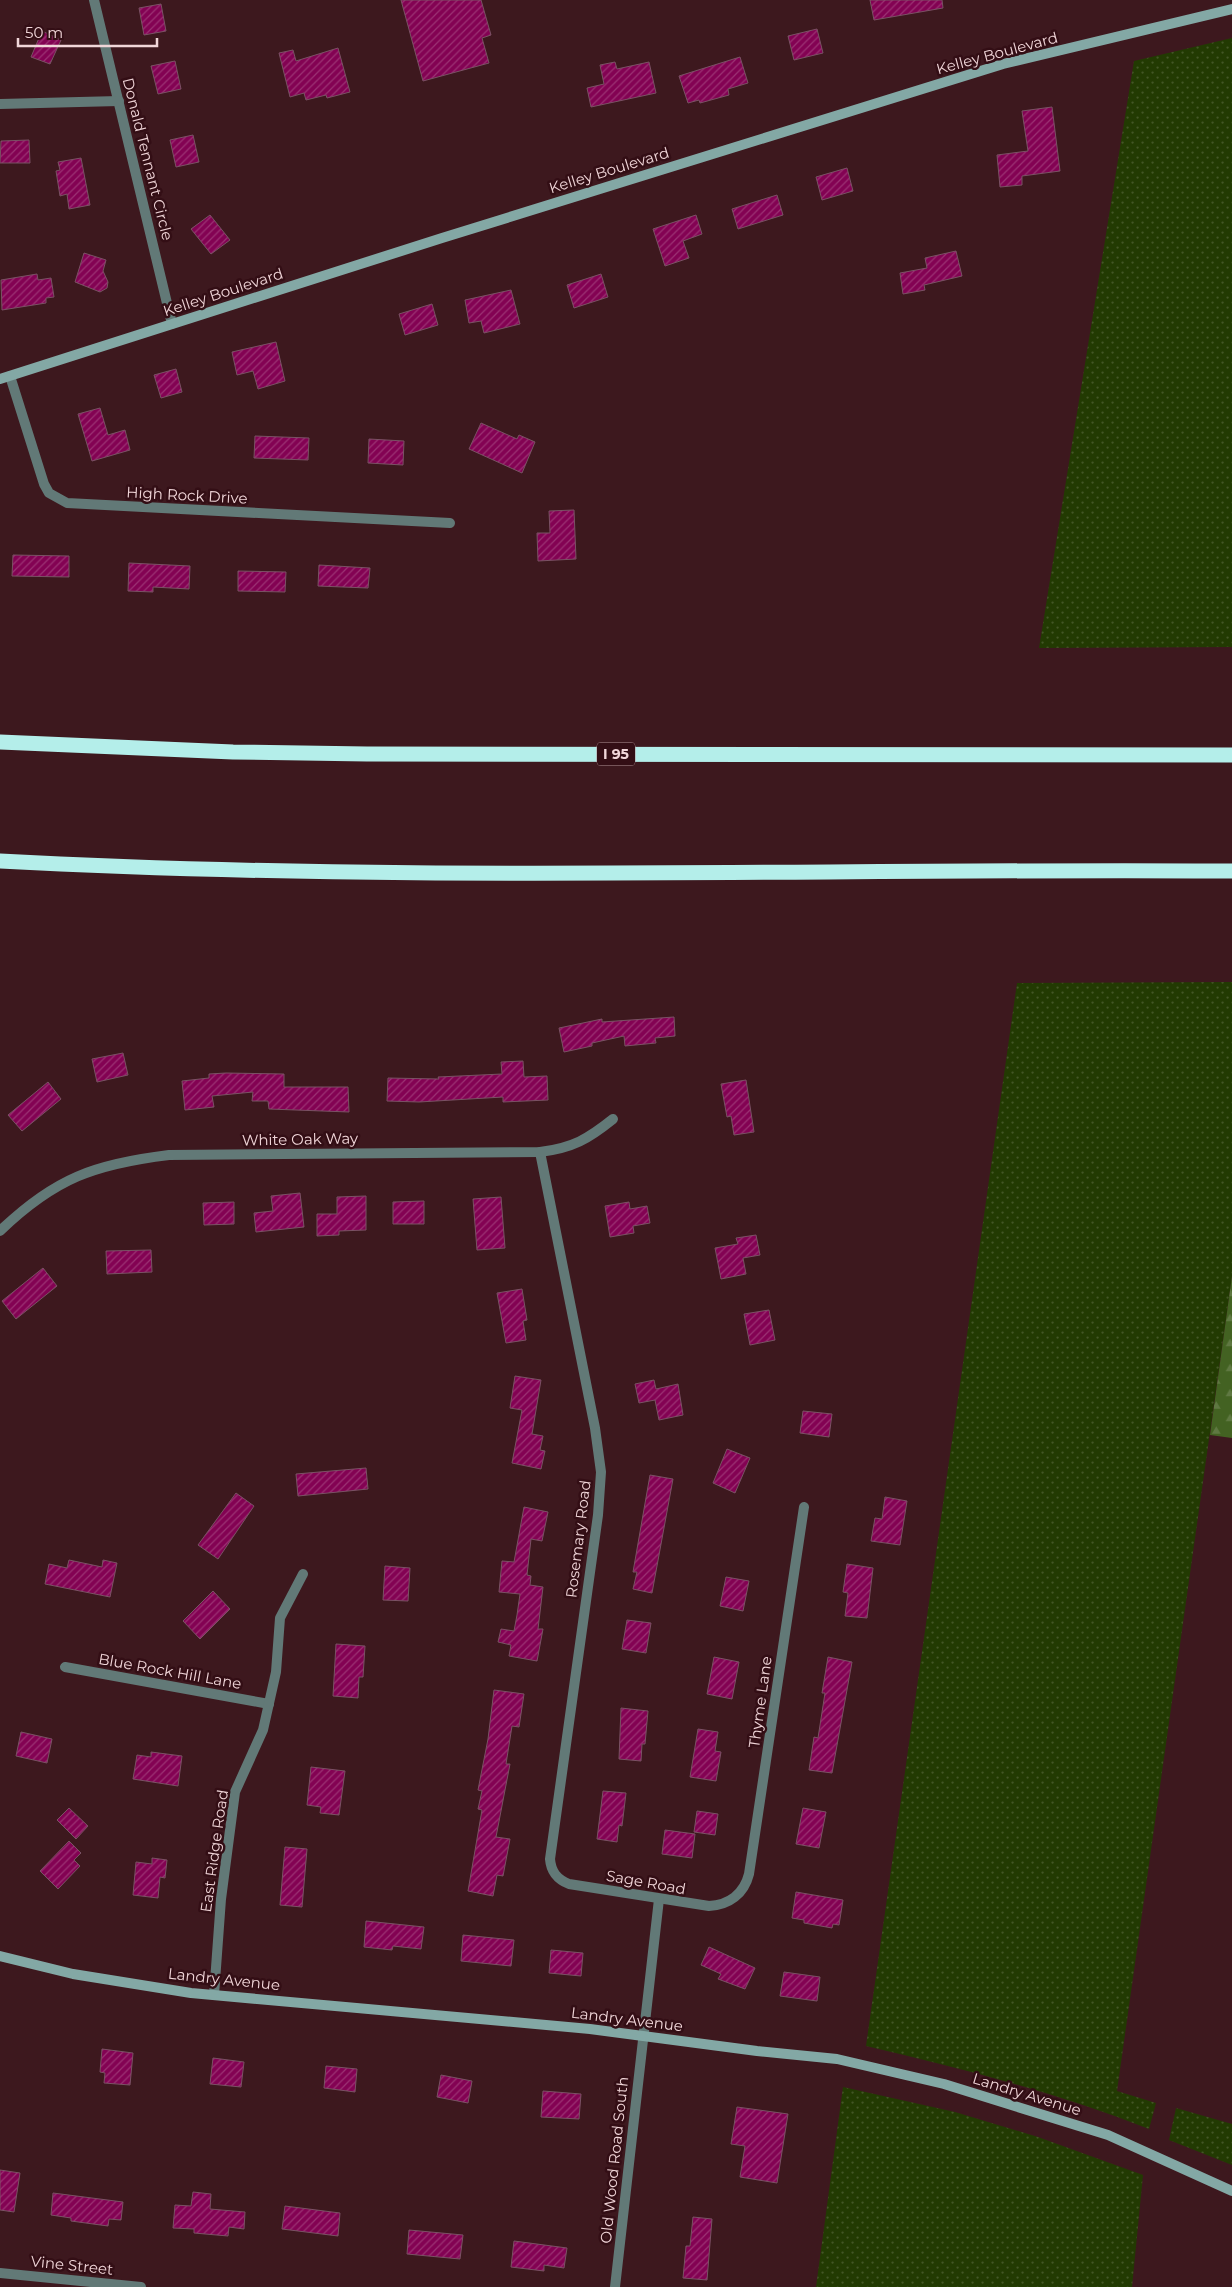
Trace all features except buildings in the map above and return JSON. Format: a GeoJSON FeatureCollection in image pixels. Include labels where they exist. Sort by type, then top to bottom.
{"type":"FeatureCollection","features":[{"type":"Feature","properties":{"kind":"highway","name":"I 95"},"geometry":{"type":"LineString","coordinates":[[0,742],[195,750],[367,754],[1232,755]]}},
{"type":"Feature","properties":{"kind":"highway"},"geometry":{"type":"LineString","coordinates":[[0,861],[350,872],[1232,871]]}},
{"type":"Feature","properties":{"kind":"main road","name":"Kelley Boulevard"},"geometry":{"type":"LineString","coordinates":[[5,378],[451,235],[1003,64],[1232,9]]}},
{"type":"Feature","properties":{"kind":"main road","name":"Landry Avenue"},"geometry":{"type":"LineString","coordinates":[[0,1956],[73,1974],[214,1995],[580,2028],[837,2059],[944,2084],[1108,2135],[1232,2192]]}},
{"type":"Feature","properties":{"kind":"street","name":"Donald Tennant Circle"},"geometry":{"type":"LineString","coordinates":[[94,0],[172,324]]}},
{"type":"Feature","properties":{"kind":"street"},"geometry":{"type":"LineString","coordinates":[[0,104],[119,101]]}},
{"type":"Feature","properties":{"kind":"street","name":"High Rock Drive"},"geometry":{"type":"LineString","coordinates":[[5,378],[44,484],[49,493],[67,503],[450,523]]}},
{"type":"Feature","properties":{"kind":"street","name":"White Oak Way"},"geometry":{"type":"LineString","coordinates":[[0,1230],[47,1191],[80,1174],[138,1159],[169,1155],[540,1152],[578,1144],[590,1138],[613,1119]]}},
{"type":"Feature","properties":{"kind":"street","name":"Rosemary Road"},"geometry":{"type":"LineString","coordinates":[[540,1152],[595,1428],[601,1472],[598,1515],[550,1854],[550,1864],[554,1873]]}},
{"type":"Feature","properties":{"kind":"street","name":"Thyme Lane"},"geometry":{"type":"LineString","coordinates":[[735,1898],[744,1887],[749,1874],[804,1507]]}},
{"type":"Feature","properties":{"kind":"street","name":"East Ridge Road"},"geometry":{"type":"LineString","coordinates":[[214,1995],[221,1899],[235,1792],[263,1730],[276,1672],[280,1618],[303,1574]]}},
{"type":"Feature","properties":{"kind":"street","name":"Blue Rock Hill Lane"},"geometry":{"type":"LineString","coordinates":[[65,1667],[269,1704]]}},
{"type":"Feature","properties":{"kind":"street","name":"Sage Road"},"geometry":{"type":"LineString","coordinates":[[554,1873],[560,1880],[569,1884],[709,1906],[723,1904],[735,1898]]}},
{"type":"Feature","properties":{"kind":"street","name":"Old Wood Road South"},"geometry":{"type":"LineString","coordinates":[[615,2287],[659,1899]]}},
{"type":"Feature","properties":{"kind":"street","name":"Vine Street"},"geometry":{"type":"LineString","coordinates":[[0,2273],[43,2282],[140,2287]]}},
{"type":"Feature","properties":{"kind":"green space"},"geometry":{"type":"Polygon","coordinates":[[[1232,38],[1232,647],[1039,648],[1134,61],[1232,38]]]}},
{"type":"Feature","properties":{"kind":"green space"},"geometry":{"type":"Polygon","coordinates":[[[1232,982],[1232,1276],[1117,2091],[1156,2103],[1149,2129],[1009,2082],[866,2046],[1017,983],[1232,982]]]}},
{"type":"Feature","properties":{"kind":"green space"},"geometry":{"type":"Polygon","coordinates":[[[1232,1276],[1232,1438],[1210,1435],[1232,1276]]]}},
{"type":"Feature","properties":{"kind":"green space"},"geometry":{"type":"Polygon","coordinates":[[[843,2087],[955,2112],[1038,2137],[1143,2175],[1132,2287],[816,2287],[843,2087]]]}},
{"type":"Feature","properties":{"kind":"green space"},"geometry":{"type":"Polygon","coordinates":[[[1176,2108],[1232,2124],[1232,2165],[1169,2140],[1176,2108]]]}}]}
